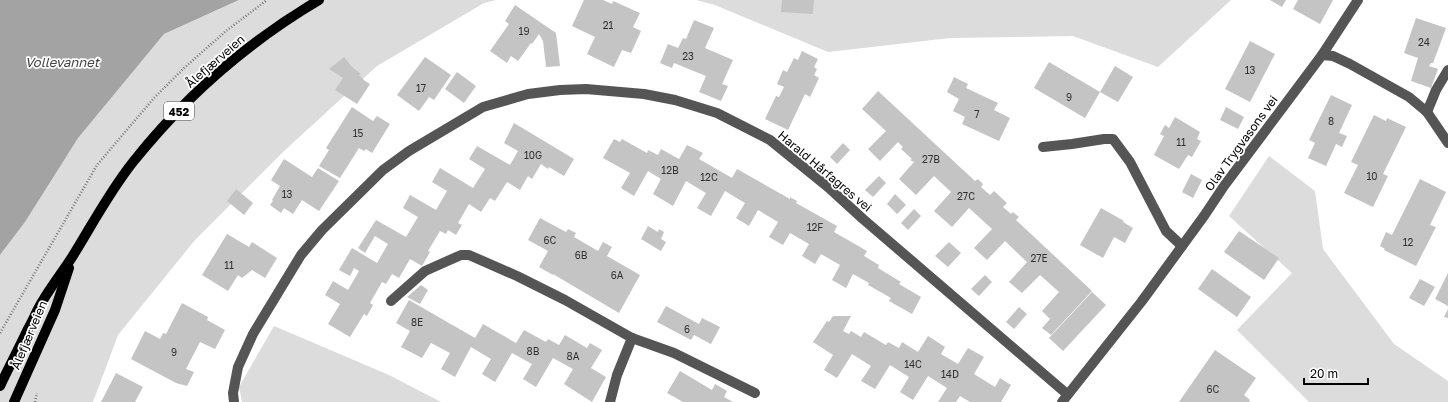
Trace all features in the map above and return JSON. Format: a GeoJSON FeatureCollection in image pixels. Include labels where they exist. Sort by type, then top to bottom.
{"type":"FeatureCollection","features":[{"type":"Feature","properties":{"kind":"main road","name":"Ålefjærveien"},"geometry":{"type":"LineString","coordinates":[[0,386],[41,302],[73,255],[113,188],[157,133],[184,105],[253,45],[291,16],[319,0]]}},
{"type":"Feature","properties":{"kind":"main road","name":"Ålefjærveien"},"geometry":{"type":"LineString","coordinates":[[14,402],[55,310],[73,255]]}},
{"type":"Feature","properties":{"kind":"street","name":"Olav Trygvasons vei"},"geometry":{"type":"LineString","coordinates":[[1064,398],[1142,301],[1229,180],[1322,55],[1358,0]]}},
{"type":"Feature","properties":{"kind":"street"},"geometry":{"type":"LineString","coordinates":[[1322,55],[1333,56],[1368,73],[1409,97],[1427,112],[1448,143]]}},
{"type":"Feature","properties":{"kind":"street"},"geometry":{"type":"LineString","coordinates":[[1427,112],[1436,90],[1448,70]]}},
{"type":"Feature","properties":{"kind":"street","name":"Harald Hårfagres vei"},"geometry":{"type":"LineString","coordinates":[[234,402],[233,393],[238,367],[250,341],[302,255],[322,230],[383,170],[409,151],[483,108],[528,94],[560,90],[586,89],[644,94],[675,100],[716,113],[770,140],[828,187],[1064,398]]}},
{"type":"Feature","properties":{"kind":"street"},"geometry":{"type":"LineString","coordinates":[[1043,147],[1113,139],[1130,162],[1166,232],[1182,246]]}},
{"type":"Feature","properties":{"kind":"street"},"geometry":{"type":"LineString","coordinates":[[392,301],[426,271],[461,255],[469,255],[517,276],[565,300],[632,338],[674,353],[755,393]]}},
{"type":"Feature","properties":{"kind":"street"},"geometry":{"type":"LineString","coordinates":[[610,402],[618,375],[632,338]]}},
{"type":"Feature","properties":{"kind":"path"},"geometry":{"type":"LineString","coordinates":[[35,402],[37,393]]}},
{"type":"Feature","properties":{"kind":"shaded area"},"geometry":{"type":"Polygon","coordinates":[[[239,0],[496,0],[484,3],[377,66],[284,151],[195,240],[118,335],[93,402],[0,402],[0,255],[25,222],[77,138],[164,34],[239,0]]]}},
{"type":"Feature","properties":{"kind":"shaded area"},"geometry":{"type":"Polygon","coordinates":[[[696,0],[1231,0],[1158,67],[1073,36],[950,38],[828,52],[715,5],[696,0]]]}},
{"type":"Feature","properties":{"kind":"shaded area"},"geometry":{"type":"Polygon","coordinates":[[[1269,156],[1315,191],[1323,249],[1394,344],[1448,381],[1448,402],[1309,402],[1237,330],[1292,273],[1229,216],[1269,156]]]}},
{"type":"Feature","properties":{"kind":"shaded area"},"geometry":{"type":"Polygon","coordinates":[[[274,326],[389,375],[441,402],[242,402],[239,387],[274,326]]]}},
{"type":"Feature","properties":{"kind":"water","name":"Vollevannet"},"geometry":{"type":"Polygon","coordinates":[[[0,0],[239,0],[164,34],[78,138],[25,222],[0,255],[0,0]]]}},
{"type":"Feature","properties":{"kind":"building"},"geometry":{"type":"Polygon","coordinates":[[[584,0],[603,0],[612,4],[613,1],[640,13],[633,27],[641,31],[631,53],[622,50],[614,67],[587,54],[595,37],[572,26],[584,0]]]}},
{"type":"Feature","properties":{"kind":"building"},"geometry":{"type":"Polygon","coordinates":[[[782,0],[814,0],[813,14],[781,12],[782,0]]]}},
{"type":"Feature","properties":{"kind":"building"},"geometry":{"type":"Polygon","coordinates":[[[1270,0],[1286,0],[1282,7],[1270,0]]]}},
{"type":"Feature","properties":{"kind":"building"},"geometry":{"type":"Polygon","coordinates":[[[1298,0],[1333,0],[1320,24],[1293,9],[1298,0]]]}},
{"type":"Feature","properties":{"kind":"building"},"geometry":{"type":"Polygon","coordinates":[[[515,5],[556,33],[560,66],[546,67],[543,41],[539,34],[518,61],[511,56],[507,63],[490,51],[509,24],[505,21],[515,5]]]}},
{"type":"Feature","properties":{"kind":"building"},"geometry":{"type":"Polygon","coordinates":[[[1416,18],[1446,28],[1433,63],[1429,66],[1438,69],[1431,88],[1411,81],[1418,58],[1404,53],[1416,18]]]}},
{"type":"Feature","properties":{"kind":"building"},"geometry":{"type":"Polygon","coordinates":[[[694,20],[714,28],[705,48],[733,60],[722,84],[728,86],[721,101],[699,92],[706,76],[674,63],[672,68],[660,63],[668,44],[678,48],[683,38],[686,39],[694,20]]]}},
{"type":"Feature","properties":{"kind":"building"},"geometry":{"type":"Polygon","coordinates":[[[1250,41],[1275,54],[1250,102],[1225,89],[1250,41]]]}},
{"type":"Feature","properties":{"kind":"building"},"geometry":{"type":"Polygon","coordinates":[[[802,51],[818,59],[814,67],[817,69],[814,75],[819,78],[810,97],[805,94],[788,130],[765,119],[776,96],[779,97],[784,87],[777,84],[783,70],[787,72],[794,58],[798,60],[802,51]]]}},
{"type":"Feature","properties":{"kind":"building"},"geometry":{"type":"Polygon","coordinates":[[[344,57],[352,67],[361,74],[359,75],[370,84],[357,104],[335,90],[343,78],[329,69],[344,57]]]}},
{"type":"Feature","properties":{"kind":"building"},"geometry":{"type":"Polygon","coordinates":[[[425,57],[451,75],[434,100],[429,97],[419,111],[397,95],[425,57]]]}},
{"type":"Feature","properties":{"kind":"building"},"geometry":{"type":"Polygon","coordinates":[[[1049,62],[1100,92],[1085,118],[1034,88],[1049,62]]]}},
{"type":"Feature","properties":{"kind":"building"},"geometry":{"type":"Polygon","coordinates":[[[1115,66],[1133,77],[1118,102],[1100,92],[1115,66]]]}},
{"type":"Feature","properties":{"kind":"building"},"geometry":{"type":"Polygon","coordinates":[[[457,72],[476,86],[464,103],[445,89],[457,72]]]}},
{"type":"Feature","properties":{"kind":"building"},"geometry":{"type":"Polygon","coordinates":[[[954,77],[968,84],[966,88],[998,103],[994,110],[1010,118],[999,141],[962,124],[965,117],[953,111],[959,99],[947,92],[954,77]]]}},
{"type":"Feature","properties":{"kind":"building"},"geometry":{"type":"Polygon","coordinates":[[[878,91],[975,181],[978,179],[983,184],[981,187],[990,195],[994,191],[1007,203],[1003,207],[1011,214],[1013,212],[1019,217],[1016,220],[1092,291],[1051,335],[1042,328],[1050,319],[1042,311],[1059,292],[1040,275],[1022,293],[1009,282],[1027,262],[1005,241],[987,260],[974,248],[992,229],[969,208],[952,227],[934,211],[951,192],[934,176],[916,195],[899,179],[914,162],[910,160],[912,159],[901,149],[903,147],[898,142],[880,161],[868,149],[886,131],[862,109],[878,91]]]}},
{"type":"Feature","properties":{"kind":"building"},"geometry":{"type":"Polygon","coordinates":[[[1331,95],[1352,105],[1339,133],[1347,136],[1342,147],[1336,144],[1326,166],[1308,158],[1315,143],[1309,140],[1331,95]]]}},
{"type":"Feature","properties":{"kind":"building"},"geometry":{"type":"Polygon","coordinates":[[[352,107],[373,121],[377,116],[390,124],[372,153],[366,149],[364,151],[359,148],[340,178],[319,166],[329,150],[326,148],[352,107]]]}},
{"type":"Feature","properties":{"kind":"building"},"geometry":{"type":"Polygon","coordinates":[[[1226,107],[1244,117],[1238,129],[1220,120],[1226,107]]]}},
{"type":"Feature","properties":{"kind":"building"},"geometry":{"type":"Polygon","coordinates":[[[1374,115],[1386,121],[1387,118],[1406,127],[1383,174],[1388,176],[1373,207],[1344,193],[1358,165],[1351,162],[1374,115]]]}},
{"type":"Feature","properties":{"kind":"building"},"geometry":{"type":"Polygon","coordinates":[[[1175,117],[1200,132],[1197,139],[1201,141],[1192,157],[1188,155],[1179,169],[1154,155],[1164,136],[1160,134],[1165,125],[1169,128],[1175,117]]]}},
{"type":"Feature","properties":{"kind":"building"},"geometry":{"type":"Polygon","coordinates":[[[514,123],[574,159],[564,176],[541,164],[532,179],[528,176],[520,190],[507,182],[495,201],[490,198],[481,212],[469,204],[458,223],[462,225],[456,235],[448,230],[446,234],[440,231],[428,251],[430,252],[422,266],[410,259],[399,278],[392,274],[386,284],[382,282],[370,303],[373,305],[367,316],[364,314],[350,337],[328,324],[340,304],[325,295],[333,281],[348,290],[359,271],[354,268],[350,276],[339,270],[352,248],[377,263],[388,244],[375,236],[365,253],[358,248],[376,220],[406,237],[418,217],[403,208],[410,195],[436,210],[447,191],[432,182],[440,168],[473,188],[485,169],[469,159],[477,146],[510,165],[518,151],[504,143],[514,123]]]}},
{"type":"Feature","properties":{"kind":"building"},"geometry":{"type":"Polygon","coordinates":[[[614,139],[620,142],[622,139],[647,153],[648,150],[658,155],[661,149],[679,159],[687,145],[703,153],[699,159],[732,178],[737,169],[790,199],[790,197],[797,201],[796,203],[837,226],[834,232],[867,251],[864,256],[879,265],[878,268],[901,282],[899,284],[921,297],[912,314],[889,301],[891,298],[868,285],[869,283],[853,274],[846,288],[832,280],[840,265],[821,254],[815,264],[802,256],[809,244],[790,233],[783,245],[769,237],[778,222],[758,210],[749,226],[736,218],[745,203],[725,191],[711,216],[697,208],[706,193],[686,181],[673,206],[653,194],[661,179],[648,171],[634,196],[621,188],[630,173],[603,158],[614,139]]]}},
{"type":"Feature","properties":{"kind":"building"},"geometry":{"type":"Polygon","coordinates":[[[843,143],[850,150],[837,164],[830,157],[843,143]]]}},
{"type":"Feature","properties":{"kind":"building"},"geometry":{"type":"Polygon","coordinates":[[[284,159],[312,177],[318,168],[339,181],[319,211],[302,200],[293,214],[284,208],[281,213],[270,205],[280,186],[271,180],[284,159]]]}},
{"type":"Feature","properties":{"kind":"building"},"geometry":{"type":"Polygon","coordinates":[[[1191,174],[1202,180],[1193,198],[1182,192],[1191,174]]]}},
{"type":"Feature","properties":{"kind":"building"},"geometry":{"type":"Polygon","coordinates":[[[879,176],[886,183],[873,197],[865,190],[879,176]]]}},
{"type":"Feature","properties":{"kind":"building"},"geometry":{"type":"Polygon","coordinates":[[[1420,179],[1446,192],[1430,225],[1436,227],[1416,266],[1384,250],[1385,249],[1380,246],[1386,232],[1392,235],[1420,179]]]}},
{"type":"Feature","properties":{"kind":"building"},"geometry":{"type":"Polygon","coordinates":[[[236,189],[253,203],[244,215],[227,201],[236,189]]]}},
{"type":"Feature","properties":{"kind":"building"},"geometry":{"type":"Polygon","coordinates":[[[895,194],[906,205],[897,214],[887,204],[895,194]]]}},
{"type":"Feature","properties":{"kind":"building"},"geometry":{"type":"Polygon","coordinates":[[[1101,208],[1133,228],[1125,243],[1114,237],[1103,258],[1080,245],[1101,208]]]}},
{"type":"Feature","properties":{"kind":"building"},"geometry":{"type":"Polygon","coordinates":[[[914,209],[921,216],[908,230],[901,223],[914,209]]]}},
{"type":"Feature","properties":{"kind":"building"},"geometry":{"type":"Polygon","coordinates":[[[540,218],[566,232],[568,229],[576,233],[574,237],[598,251],[603,242],[612,247],[607,256],[640,275],[619,313],[539,267],[548,251],[528,240],[540,218]]]}},
{"type":"Feature","properties":{"kind":"building"},"geometry":{"type":"Polygon","coordinates":[[[648,226],[658,232],[659,229],[664,232],[661,239],[666,242],[661,251],[641,239],[648,226]]]}},
{"type":"Feature","properties":{"kind":"building"},"geometry":{"type":"Polygon","coordinates":[[[1239,231],[1279,258],[1264,280],[1224,252],[1239,231]]]}},
{"type":"Feature","properties":{"kind":"building"},"geometry":{"type":"Polygon","coordinates":[[[227,234],[249,247],[252,242],[277,258],[265,278],[252,270],[242,278],[238,275],[228,291],[202,275],[227,234]]]}},
{"type":"Feature","properties":{"kind":"building"},"geometry":{"type":"Polygon","coordinates":[[[949,242],[961,253],[948,267],[935,256],[949,242]]]}},
{"type":"Feature","properties":{"kind":"building"},"geometry":{"type":"Polygon","coordinates":[[[1212,269],[1251,297],[1237,317],[1198,289],[1212,269]]]}},
{"type":"Feature","properties":{"kind":"building"},"geometry":{"type":"Polygon","coordinates":[[[1448,273],[1448,306],[1435,299],[1448,273]]]}},
{"type":"Feature","properties":{"kind":"building"},"geometry":{"type":"Polygon","coordinates":[[[985,275],[992,282],[979,296],[971,289],[985,275]]]}},
{"type":"Feature","properties":{"kind":"building"},"geometry":{"type":"Polygon","coordinates":[[[1420,279],[1435,287],[1424,306],[1409,298],[1420,279]]]}},
{"type":"Feature","properties":{"kind":"building"},"geometry":{"type":"Polygon","coordinates":[[[421,285],[428,290],[420,304],[407,297],[421,285]]]}},
{"type":"Feature","properties":{"kind":"building"},"geometry":{"type":"Polygon","coordinates":[[[1092,292],[1106,305],[1063,351],[1049,338],[1092,292]]]}},
{"type":"Feature","properties":{"kind":"building"},"geometry":{"type":"Polygon","coordinates":[[[409,300],[475,338],[483,324],[516,343],[524,330],[546,342],[548,339],[559,345],[565,335],[587,348],[590,343],[602,350],[591,368],[606,377],[592,402],[564,384],[573,369],[553,358],[536,387],[523,379],[532,364],[512,353],[495,382],[482,374],[491,359],[471,347],[455,377],[441,369],[450,353],[431,343],[422,358],[401,347],[410,331],[396,323],[409,300]]]}},
{"type":"Feature","properties":{"kind":"building"},"geometry":{"type":"Polygon","coordinates":[[[182,303],[208,317],[207,320],[225,330],[215,349],[200,342],[186,369],[194,372],[187,386],[176,383],[131,359],[145,331],[160,339],[163,333],[166,334],[182,303]]]}},
{"type":"Feature","properties":{"kind":"building"},"geometry":{"type":"Polygon","coordinates":[[[666,306],[699,324],[702,318],[720,327],[711,344],[694,335],[691,340],[657,322],[666,306]]]}},
{"type":"Feature","properties":{"kind":"building"},"geometry":{"type":"Polygon","coordinates":[[[1019,307],[1027,314],[1014,329],[1006,322],[1019,307]]]}},
{"type":"Feature","properties":{"kind":"building"},"geometry":{"type":"Polygon","coordinates":[[[1448,309],[1448,318],[1444,317],[1448,309]]]}},
{"type":"Feature","properties":{"kind":"building"},"geometry":{"type":"Polygon","coordinates":[[[833,316],[851,316],[843,331],[849,334],[851,331],[861,337],[864,332],[886,345],[888,342],[899,348],[902,342],[918,352],[928,336],[945,347],[941,354],[958,364],[968,348],[984,357],[974,374],[995,387],[1000,378],[1011,385],[1001,402],[970,402],[960,396],[956,402],[938,402],[947,388],[928,376],[913,400],[900,392],[909,377],[890,365],[875,389],[861,381],[871,366],[852,354],[837,378],[824,370],[833,355],[813,342],[827,321],[829,322],[833,316]]]}},
{"type":"Feature","properties":{"kind":"building"},"geometry":{"type":"Polygon","coordinates":[[[1215,350],[1256,378],[1244,395],[1250,400],[1249,402],[1179,402],[1215,350]]]}},
{"type":"Feature","properties":{"kind":"building"},"geometry":{"type":"Polygon","coordinates":[[[680,371],[712,390],[715,384],[727,391],[724,397],[733,402],[683,402],[667,393],[680,371]]]}},
{"type":"Feature","properties":{"kind":"building"},"geometry":{"type":"Polygon","coordinates":[[[116,373],[143,387],[135,402],[101,402],[116,373]]]}}]}
